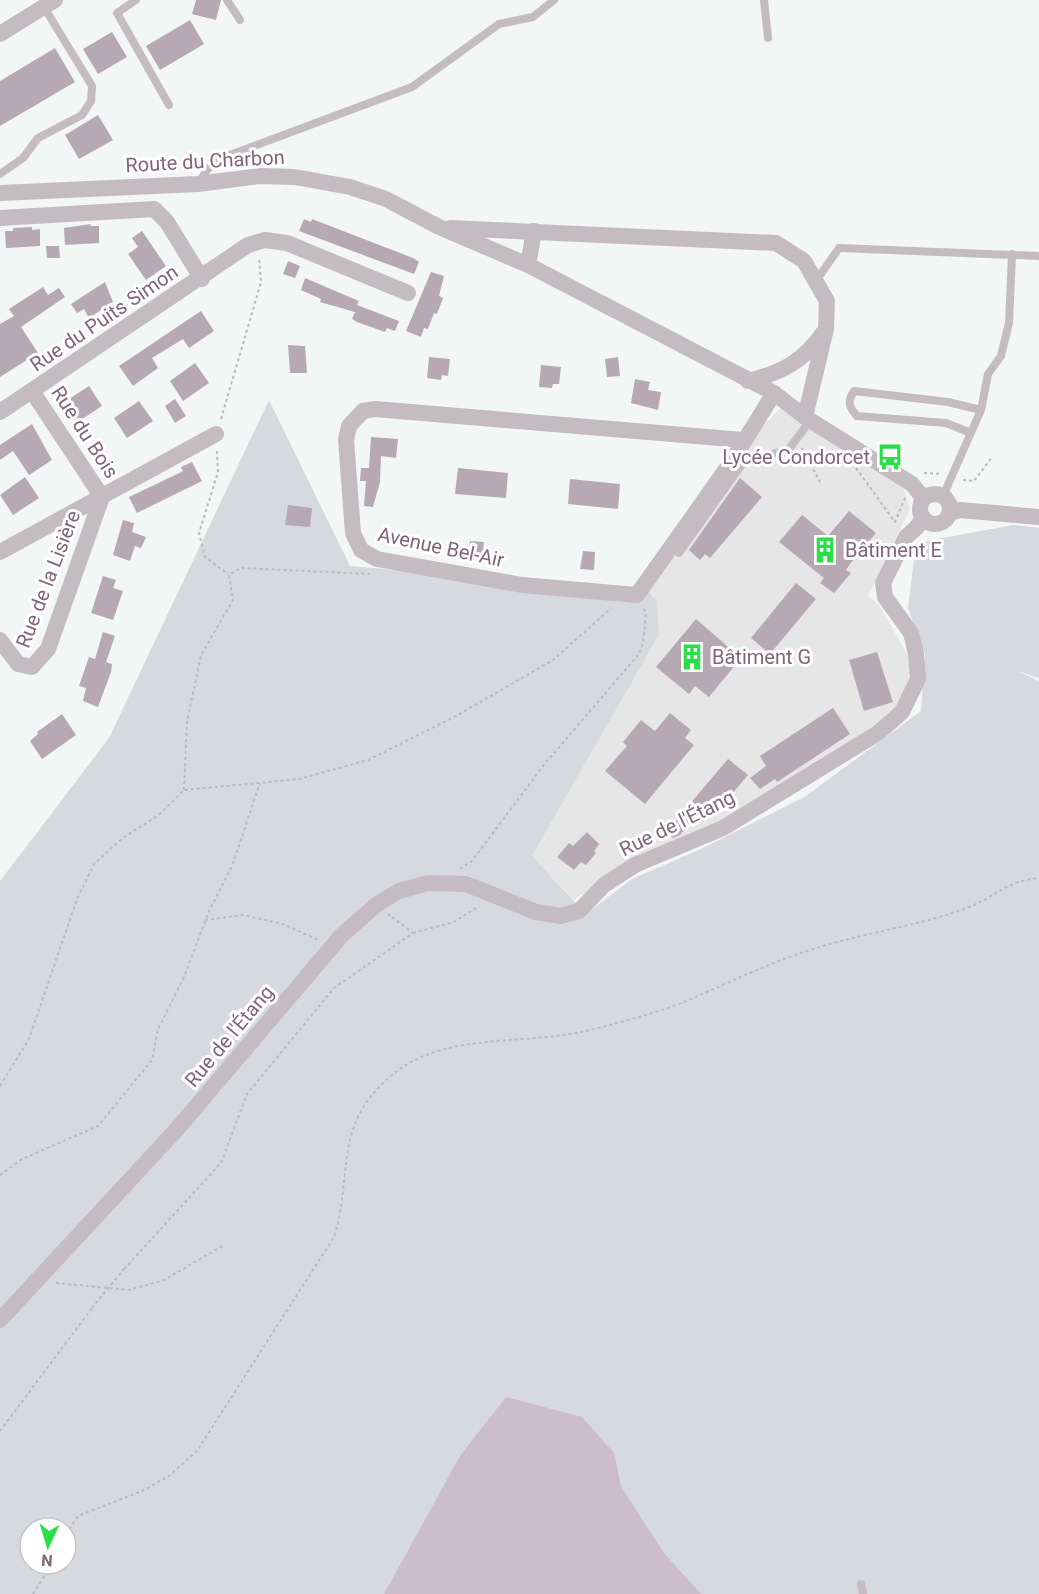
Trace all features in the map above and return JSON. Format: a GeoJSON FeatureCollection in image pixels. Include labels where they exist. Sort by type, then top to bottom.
{"type":"FeatureCollection","features":[{"type":"Feature","properties":{"kind":"street"},"geometry":{"type":"LineString","coordinates":[[0,34],[49,3]]}},
{"type":"Feature","properties":{"kind":"street","name":"Route du Charbon"},"geometry":{"type":"LineString","coordinates":[[0,193],[198,184],[260,176],[322,180],[373,194],[439,227],[528,265],[774,393],[808,419],[912,484],[924,499]]}},
{"type":"Feature","properties":{"kind":"street"},"geometry":{"type":"LineString","coordinates":[[0,218],[154,209],[166,222],[202,279]]}},
{"type":"Feature","properties":{"kind":"street","name":"Route du Charbon"},"geometry":{"type":"LineString","coordinates":[[439,227],[776,243],[804,261],[827,301],[826,329],[808,419]]}},
{"type":"Feature","properties":{"kind":"street"},"geometry":{"type":"LineString","coordinates":[[528,265],[534,231]]}},
{"type":"Feature","properties":{"kind":"street"},"geometry":{"type":"LineString","coordinates":[[265,240],[287,243],[408,293]]}},
{"type":"Feature","properties":{"kind":"street","name":"Rue du Puits Simon"},"geometry":{"type":"LineString","coordinates":[[0,412],[202,279],[248,245],[265,240]]}},
{"type":"Feature","properties":{"kind":"street"},"geometry":{"type":"LineString","coordinates":[[748,381],[773,375],[801,360],[826,329]]}},
{"type":"Feature","properties":{"kind":"street","name":"Rue du Bois"},"geometry":{"type":"LineString","coordinates":[[32,391],[102,497]]}},
{"type":"Feature","properties":{"kind":"street"},"geometry":{"type":"LineString","coordinates":[[631,596],[732,461],[774,393]]}},
{"type":"Feature","properties":{"kind":"street","name":"Avenue Bel-Air"},"geometry":{"type":"LineString","coordinates":[[631,596],[522,585],[368,556],[356,543],[353,533],[346,450],[349,426],[363,411],[375,409],[743,440]]}},
{"type":"Feature","properties":{"kind":"street","name":"Rue de la Lisière"},"geometry":{"type":"LineString","coordinates":[[0,552],[216,434]]}},
{"type":"Feature","properties":{"kind":"street"},"geometry":{"type":"LineString","coordinates":[[949,513],[949,504],[943,496],[933,494],[924,499],[920,511],[923,517],[932,524],[942,522],[949,513],[960,510],[1039,517]]}},
{"type":"Feature","properties":{"kind":"street","name":"Rue de la Lisière"},"geometry":{"type":"LineString","coordinates":[[0,640],[18,664],[32,667],[48,649],[102,497]]}},
{"type":"Feature","properties":{"kind":"street","name":"Rue de l'Étang"},"geometry":{"type":"LineString","coordinates":[[0,1320],[178,1128],[342,935],[376,905],[399,891],[428,883],[466,884],[536,912],[561,916],[579,911],[604,885],[635,865],[723,828],[878,734],[902,712],[918,679],[911,633],[885,597],[883,583],[906,537],[917,527],[923,517]]}},
{"type":"Feature","properties":{"kind":"lane"},"geometry":{"type":"LineString","coordinates":[[136,0],[117,13],[169,105]]}},
{"type":"Feature","properties":{"kind":"lane"},"geometry":{"type":"LineString","coordinates":[[227,0],[240,20]]}},
{"type":"Feature","properties":{"kind":"lane"},"geometry":{"type":"LineString","coordinates":[[198,184],[207,170],[219,159],[412,87],[500,24],[533,16],[554,0]]}},
{"type":"Feature","properties":{"kind":"lane"},"geometry":{"type":"LineString","coordinates":[[764,0],[768,38]]}},
{"type":"Feature","properties":{"kind":"lane"},"geometry":{"type":"LineString","coordinates":[[0,174],[23,158],[38,138],[82,115],[91,101],[92,86],[49,3]]}},
{"type":"Feature","properties":{"kind":"lane"},"geometry":{"type":"LineString","coordinates":[[816,281],[839,249],[1039,256]]}},
{"type":"Feature","properties":{"kind":"lane"},"geometry":{"type":"LineString","coordinates":[[943,496],[981,410],[988,374],[1001,356],[1009,323],[1012,255]]}},
{"type":"Feature","properties":{"kind":"lane"},"geometry":{"type":"LineString","coordinates":[[971,433],[946,423],[857,416],[850,408],[849,399],[854,391],[948,402],[981,410]]}},
{"type":"Feature","properties":{"kind":"lane"},"geometry":{"type":"LineString","coordinates":[[679,553],[743,464],[789,449],[808,419]]}},
{"type":"Feature","properties":{"kind":"lane"},"geometry":{"type":"LineString","coordinates":[[861,1584],[863,1594]]}},
{"type":"Feature","properties":{"kind":"path"},"geometry":{"type":"LineString","coordinates":[[184,790],[189,711],[201,655],[233,600],[229,574],[206,557],[200,533],[218,472],[216,434],[261,282],[258,258],[265,240]]}},
{"type":"Feature","properties":{"kind":"path"},"geometry":{"type":"LineString","coordinates":[[797,439],[820,482]]}},
{"type":"Feature","properties":{"kind":"path"},"geometry":{"type":"LineString","coordinates":[[229,574],[240,568],[379,574]]}},
{"type":"Feature","properties":{"kind":"path"},"geometry":{"type":"LineString","coordinates":[[0,1086],[29,1039],[77,899],[94,864],[124,837],[159,815],[184,790],[299,779],[368,760],[458,715],[553,660],[631,596],[646,613],[643,643],[639,654],[543,766],[472,861],[455,872]]}},
{"type":"Feature","properties":{"kind":"path"},"geometry":{"type":"LineString","coordinates":[[0,1175],[22,1159],[98,1126],[152,1060],[158,1029],[184,977],[205,920],[232,866],[260,783]]}},
{"type":"Feature","properties":{"kind":"path"},"geometry":{"type":"LineString","coordinates":[[78,1516],[142,1491],[169,1476],[197,1450],[334,1237],[343,1210],[346,1147],[352,1124],[383,1083],[404,1065],[429,1053],[468,1045],[551,1038],[647,1014],[808,950],[971,907],[999,889],[1026,879],[1039,878]]}},
{"type":"Feature","properties":{"kind":"path"},"geometry":{"type":"LineString","coordinates":[[0,1431],[124,1269],[221,1163],[247,1094],[334,988],[413,933],[454,922],[493,896]]}},
{"type":"Feature","properties":{"kind":"path"},"geometry":{"type":"LineString","coordinates":[[376,905],[413,933]]}},
{"type":"Feature","properties":{"kind":"path"},"geometry":{"type":"LineString","coordinates":[[205,920],[243,915],[283,924],[318,940]]}},
{"type":"Feature","properties":{"kind":"path"},"geometry":{"type":"LineString","coordinates":[[36,1281],[129,1290],[164,1280],[224,1245]]}},
{"type":"Feature","properties":{"kind":"path"},"geometry":{"type":"LineString","coordinates":[[33,1594],[44,1576]]}},
{"type":"Feature","properties":{"kind":"shaded area"},"geometry":{"type":"Polygon","coordinates":[[[269,400],[350,566],[647,591],[657,601],[659,635],[532,856],[586,914],[632,879],[701,849],[806,796],[921,711],[925,655],[908,608],[916,543],[1013,525],[1039,528],[1039,678],[1018,671],[1039,681],[1039,1594],[0,1594],[0,881],[109,738],[269,400]]]}},
{"type":"Feature","properties":{"kind":"shaded area"},"geometry":{"type":"Polygon","coordinates":[[[781,408],[903,487],[910,509],[868,596],[879,605],[911,661],[912,681],[904,701],[870,730],[716,825],[642,854],[574,900],[532,856],[659,635],[647,591],[755,433],[781,408]]]}},
{"type":"Feature","properties":{"kind":"shaded area"},"geometry":{"type":"Polygon","coordinates":[[[506,1397],[582,1417],[614,1453],[621,1486],[663,1552],[701,1594],[384,1594],[460,1456],[506,1397]]]}},
{"type":"Feature","properties":{"kind":"building"},"geometry":{"type":"Polygon","coordinates":[[[196,0],[221,0],[216,20],[192,14],[196,0]]]}},
{"type":"Feature","properties":{"kind":"building"},"geometry":{"type":"Polygon","coordinates":[[[190,20],[204,44],[160,70],[146,46],[190,20]]]}},
{"type":"Feature","properties":{"kind":"building"},"geometry":{"type":"Polygon","coordinates":[[[112,32],[127,57],[98,74],[83,49],[112,32]]]}},
{"type":"Feature","properties":{"kind":"building"},"geometry":{"type":"Polygon","coordinates":[[[55,48],[75,82],[0,126],[0,81],[55,48]]]}},
{"type":"Feature","properties":{"kind":"building"},"geometry":{"type":"Polygon","coordinates":[[[98,115],[113,140],[79,159],[65,135],[98,115]]]}},
{"type":"Feature","properties":{"kind":"building"},"geometry":{"type":"Polygon","coordinates":[[[304,219],[311,222],[312,219],[413,258],[419,262],[414,274],[299,231],[304,219]]]}},
{"type":"Feature","properties":{"kind":"building"},"geometry":{"type":"Polygon","coordinates":[[[91,224],[90,226],[99,226],[99,243],[65,245],[64,228],[91,224]]]}},
{"type":"Feature","properties":{"kind":"building"},"geometry":{"type":"Polygon","coordinates":[[[32,227],[32,230],[40,229],[40,246],[6,248],[5,231],[32,227]]]}},
{"type":"Feature","properties":{"kind":"building"},"geometry":{"type":"Polygon","coordinates":[[[142,231],[166,266],[146,280],[128,254],[138,247],[132,238],[142,231]]]}},
{"type":"Feature","properties":{"kind":"building"},"geometry":{"type":"Polygon","coordinates":[[[46,246],[59,246],[60,258],[47,258],[46,246]]]}},
{"type":"Feature","properties":{"kind":"building"},"geometry":{"type":"Polygon","coordinates":[[[288,261],[300,266],[295,278],[283,274],[288,261]]]}},
{"type":"Feature","properties":{"kind":"building"},"geometry":{"type":"Polygon","coordinates":[[[431,272],[444,276],[439,296],[443,298],[437,314],[434,313],[428,329],[424,328],[421,337],[406,331],[431,272]]]}},
{"type":"Feature","properties":{"kind":"building"},"geometry":{"type":"Polygon","coordinates":[[[305,278],[359,301],[357,305],[399,321],[395,331],[387,328],[385,332],[357,322],[352,319],[355,312],[320,302],[321,299],[301,290],[305,278]]]}},
{"type":"Feature","properties":{"kind":"building"},"geometry":{"type":"Polygon","coordinates":[[[105,282],[113,302],[89,318],[84,309],[77,313],[71,304],[105,282]]]}},
{"type":"Feature","properties":{"kind":"building"},"geometry":{"type":"Polygon","coordinates":[[[43,287],[48,295],[59,288],[65,297],[21,327],[38,353],[0,377],[0,324],[14,316],[9,309],[43,287]]]}},
{"type":"Feature","properties":{"kind":"building"},"geometry":{"type":"Polygon","coordinates":[[[201,311],[214,331],[189,348],[183,339],[152,358],[158,368],[133,386],[119,366],[201,311]]]}},
{"type":"Feature","properties":{"kind":"building"},"geometry":{"type":"Polygon","coordinates":[[[288,345],[305,346],[307,373],[290,373],[288,345]]]}},
{"type":"Feature","properties":{"kind":"building"},"geometry":{"type":"Polygon","coordinates":[[[429,357],[450,359],[448,376],[442,375],[441,380],[427,378],[429,357]]]}},
{"type":"Feature","properties":{"kind":"building"},"geometry":{"type":"Polygon","coordinates":[[[618,357],[620,376],[607,377],[605,359],[618,357]]]}},
{"type":"Feature","properties":{"kind":"building"},"geometry":{"type":"Polygon","coordinates":[[[195,363],[209,383],[183,401],[170,381],[195,363]]]}},
{"type":"Feature","properties":{"kind":"building"},"geometry":{"type":"Polygon","coordinates":[[[541,365],[561,367],[559,384],[553,384],[552,388],[539,387],[541,365]]]}},
{"type":"Feature","properties":{"kind":"building"},"geometry":{"type":"Polygon","coordinates":[[[635,379],[650,382],[648,390],[661,392],[658,410],[631,403],[635,379]]]}},
{"type":"Feature","properties":{"kind":"building"},"geometry":{"type":"Polygon","coordinates":[[[89,386],[102,406],[76,423],[63,403],[89,386]]]}},
{"type":"Feature","properties":{"kind":"building"},"geometry":{"type":"Polygon","coordinates":[[[175,399],[186,416],[175,423],[165,406],[175,399]]]}},
{"type":"Feature","properties":{"kind":"building"},"geometry":{"type":"Polygon","coordinates":[[[139,401],[153,421],[127,438],[114,418],[139,401]]]}},
{"type":"Feature","properties":{"kind":"building"},"geometry":{"type":"Polygon","coordinates":[[[32,424],[52,460],[29,475],[13,451],[0,460],[0,445],[32,424]]]}},
{"type":"Feature","properties":{"kind":"building"},"geometry":{"type":"Polygon","coordinates":[[[371,437],[398,439],[396,458],[381,456],[380,482],[373,507],[364,506],[366,481],[360,481],[361,468],[369,468],[371,437]]]}},
{"type":"Feature","properties":{"kind":"building"},"geometry":{"type":"Polygon","coordinates":[[[192,462],[202,481],[137,513],[129,497],[183,471],[181,467],[192,462]]]}},
{"type":"Feature","properties":{"kind":"building"},"geometry":{"type":"Polygon","coordinates":[[[458,468],[508,473],[506,498],[455,494],[458,468]]]}},
{"type":"Feature","properties":{"kind":"building"},"geometry":{"type":"Polygon","coordinates":[[[25,477],[39,498],[13,515],[0,495],[25,477]]]}},
{"type":"Feature","properties":{"kind":"building"},"geometry":{"type":"Polygon","coordinates":[[[740,478],[762,497],[710,558],[705,554],[700,560],[689,550],[740,478]]]}},
{"type":"Feature","properties":{"kind":"building"},"geometry":{"type":"Polygon","coordinates":[[[570,479],[620,484],[618,509],[568,504],[570,479]]]}},
{"type":"Feature","properties":{"kind":"building"},"geometry":{"type":"Polygon","coordinates":[[[288,505],[312,508],[310,527],[285,525],[288,505]]]}},
{"type":"Feature","properties":{"kind":"building","name":"Bâtiment E"},"geometry":{"type":"Polygon","coordinates":[[[849,511],[876,533],[850,564],[846,570],[851,573],[834,593],[820,583],[824,578],[779,542],[802,515],[828,536],[849,511]]]}},
{"type":"Feature","properties":{"kind":"building"},"geometry":{"type":"Polygon","coordinates":[[[123,520],[134,523],[132,532],[146,537],[141,548],[135,546],[130,561],[113,555],[123,520]]]}},
{"type":"Feature","properties":{"kind":"building"},"geometry":{"type":"Polygon","coordinates":[[[470,541],[484,542],[482,560],[468,558],[470,541]]]}},
{"type":"Feature","properties":{"kind":"building"},"geometry":{"type":"Polygon","coordinates":[[[583,551],[595,552],[594,570],[580,569],[583,551]]]}},
{"type":"Feature","properties":{"kind":"building"},"geometry":{"type":"Polygon","coordinates":[[[103,576],[116,580],[113,588],[123,591],[113,620],[91,613],[103,576]]]}},
{"type":"Feature","properties":{"kind":"building"},"geometry":{"type":"Polygon","coordinates":[[[796,583],[816,599],[770,654],[751,638],[796,583]]]}},
{"type":"Feature","properties":{"kind":"building","name":"Bâtiment G"},"geometry":{"type":"Polygon","coordinates":[[[696,619],[741,658],[709,697],[695,686],[689,694],[656,667],[696,619]]]}},
{"type":"Feature","properties":{"kind":"building"},"geometry":{"type":"Polygon","coordinates":[[[103,632],[115,636],[106,662],[112,664],[111,672],[98,707],[83,701],[86,688],[79,686],[89,657],[95,659],[103,632]]]}},
{"type":"Feature","properties":{"kind":"building"},"geometry":{"type":"Polygon","coordinates":[[[877,652],[893,702],[864,711],[849,660],[877,652]]]}},
{"type":"Feature","properties":{"kind":"building"},"geometry":{"type":"Polygon","coordinates":[[[833,708],[850,734],[777,782],[775,779],[760,789],[750,778],[766,766],[760,756],[833,708]]]}},
{"type":"Feature","properties":{"kind":"building"},"geometry":{"type":"Polygon","coordinates":[[[670,713],[691,730],[685,738],[694,745],[645,804],[605,771],[627,746],[623,742],[641,720],[655,731],[670,713]]]}},
{"type":"Feature","properties":{"kind":"building"},"geometry":{"type":"Polygon","coordinates":[[[62,714],[76,735],[42,759],[30,741],[38,734],[37,732],[62,714]]]}},
{"type":"Feature","properties":{"kind":"building"},"geometry":{"type":"Polygon","coordinates":[[[728,759],[748,775],[714,815],[708,819],[699,811],[680,835],[673,838],[666,832],[728,759]]]}},
{"type":"Feature","properties":{"kind":"building"},"geometry":{"type":"Polygon","coordinates":[[[587,832],[599,844],[594,851],[596,853],[586,865],[581,862],[574,870],[557,857],[569,843],[573,846],[587,832]]]}},
{"type":"Feature","properties":{"kind":"place","name":"Lycée Condorcet"},"geometry":{"type":"Point","coordinates":[890,457]}},
{"type":"Feature","properties":{"kind":"place","name":"Bâtiment E"},"geometry":{"type":"Point","coordinates":[825,550]}},
{"type":"Feature","properties":{"kind":"place","name":"Bâtiment G"},"geometry":{"type":"Point","coordinates":[692,657]}}]}
